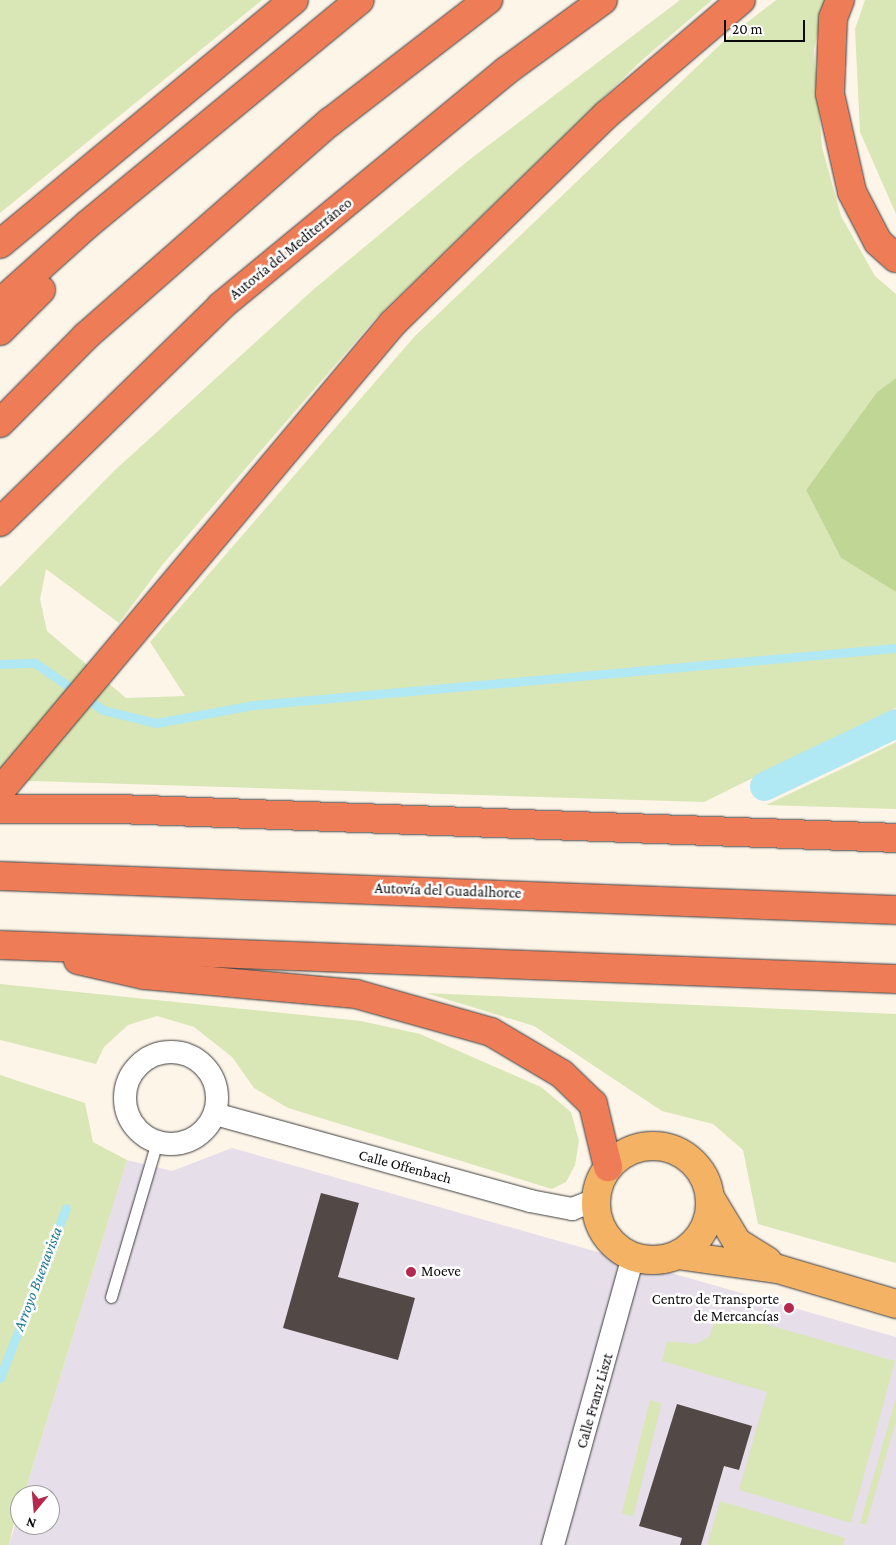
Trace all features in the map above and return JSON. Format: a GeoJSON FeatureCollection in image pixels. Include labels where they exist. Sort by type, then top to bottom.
{"type":"FeatureCollection","features":[{"type":"Feature","properties":{"kind":"highway"},"geometry":{"type":"LineString","coordinates":[[0,244],[294,0]]}},
{"type":"Feature","properties":{"kind":"highway"},"geometry":{"type":"LineString","coordinates":[[0,303],[88,224],[189,143],[360,0]]}},
{"type":"Feature","properties":{"kind":"highway"},"geometry":{"type":"LineString","coordinates":[[0,422],[86,336],[330,122],[488,0]]}},
{"type":"Feature","properties":{"kind":"highway","name":"Autovía del Mediterráneo"},"geometry":{"type":"LineString","coordinates":[[0,522],[221,306],[506,71],[603,0]]}},
{"type":"Feature","properties":{"kind":"highway"},"geometry":{"type":"LineString","coordinates":[[0,791],[135,633],[393,324],[606,115],[741,0]]}},
{"type":"Feature","properties":{"kind":"highway"},"geometry":{"type":"LineString","coordinates":[[840,0],[833,18],[830,94],[852,192],[887,250],[896,270]]}},
{"type":"Feature","properties":{"kind":"highway"},"geometry":{"type":"LineString","coordinates":[[0,331],[118,220],[189,143]]}},
{"type":"Feature","properties":{"kind":"highway"},"geometry":{"type":"LineString","coordinates":[[0,809],[138,810],[896,838]]}},
{"type":"Feature","properties":{"kind":"highway","name":"Autovía del Guadalhorce"},"geometry":{"type":"LineString","coordinates":[[0,876],[896,910]]}},
{"type":"Feature","properties":{"kind":"highway"},"geometry":{"type":"LineString","coordinates":[[9,946],[896,980]]}},
{"type":"Feature","properties":{"kind":"highway"},"geometry":{"type":"LineString","coordinates":[[9,946],[144,975],[356,994],[491,1032],[562,1074],[593,1104],[608,1167]]}},
{"type":"Feature","properties":{"kind":"main road"},"geometry":{"type":"LineString","coordinates":[[778,1269],[737,1242],[710,1199],[696,1164],[680,1152],[641,1147],[623,1154],[608,1167],[595,1200],[596,1217],[605,1235],[633,1257],[676,1256],[778,1269],[896,1304]]}},
{"type":"Feature","properties":{"kind":"main road"},"geometry":{"type":"LineString","coordinates":[[676,1256],[703,1233],[710,1199]]}},
{"type":"Feature","properties":{"kind":"street"},"geometry":{"type":"LineString","coordinates":[[166,1052],[196,1058],[216,1083],[215,1114],[198,1136],[185,1143],[157,1142],[132,1123],[124,1093],[129,1078],[151,1056],[166,1052]]}},
{"type":"Feature","properties":{"kind":"street","name":"Calle Offenbach"},"geometry":{"type":"LineString","coordinates":[[215,1114],[530,1201],[572,1209],[595,1200]]}},
{"type":"Feature","properties":{"kind":"street","name":"Calle Franz Liszt"},"geometry":{"type":"LineString","coordinates":[[553,1545],[633,1257]]}},
{"type":"Feature","properties":{"kind":"lane"},"geometry":{"type":"LineString","coordinates":[[111,1297],[157,1142]]}},
{"type":"Feature","properties":{"kind":"shaded area"},"geometry":{"type":"Polygon","coordinates":[[[232,1148],[896,1337],[896,1545],[9,1545],[12,1535],[60,1535],[60,1485],[27,1485],[127,1160],[172,1171],[232,1148]]]}},
{"type":"Feature","properties":{"kind":"green space"},"geometry":{"type":"Polygon","coordinates":[[[0,0],[262,0],[0,213],[0,0]]]}},
{"type":"Feature","properties":{"kind":"green space"},"geometry":{"type":"Polygon","coordinates":[[[680,0],[712,0],[640,62],[375,319],[163,564],[119,623],[46,569],[40,599],[47,631],[126,698],[185,696],[150,642],[414,337],[726,39],[776,0],[825,0],[814,50],[822,147],[841,216],[875,276],[896,294],[896,378],[877,392],[806,490],[841,558],[896,592],[896,708],[704,802],[0,780],[0,587],[114,471],[314,289],[469,160],[680,0]]]}},
{"type":"Feature","properties":{"kind":"green space"},"geometry":{"type":"Polygon","coordinates":[[[865,0],[896,0],[896,214],[860,132],[855,29],[865,0]]]}},
{"type":"Feature","properties":{"kind":"green space"},"geometry":{"type":"Polygon","coordinates":[[[896,378],[896,592],[841,558],[806,490],[877,392],[896,378]]]}},
{"type":"Feature","properties":{"kind":"green space"},"geometry":{"type":"Polygon","coordinates":[[[896,742],[896,809],[766,805],[850,765],[896,742]]]}},
{"type":"Feature","properties":{"kind":"green space"},"geometry":{"type":"Polygon","coordinates":[[[0,984],[361,1021],[420,1034],[541,1087],[571,1112],[579,1141],[575,1165],[566,1182],[552,1189],[288,1108],[254,1088],[232,1057],[194,1027],[157,1016],[128,1025],[104,1047],[96,1064],[0,1040],[0,984]]]}},
{"type":"Feature","properties":{"kind":"green space"},"geometry":{"type":"Polygon","coordinates":[[[426,993],[896,1014],[896,1263],[758,1224],[743,1150],[713,1124],[662,1111],[534,1026],[426,993]]]}},
{"type":"Feature","properties":{"kind":"green space"},"geometry":{"type":"Polygon","coordinates":[[[0,1075],[85,1103],[93,1142],[127,1160],[27,1485],[10,1485],[11,1535],[9,1545],[0,1545],[0,1075]]]}},
{"type":"Feature","properties":{"kind":"green space"},"geometry":{"type":"Polygon","coordinates":[[[719,1311],[895,1361],[851,1523],[739,1490],[767,1392],[662,1361],[667,1341],[696,1344],[709,1337],[719,1311]]]}},
{"type":"Feature","properties":{"kind":"green space"},"geometry":{"type":"Polygon","coordinates":[[[896,1398],[896,1421],[866,1525],[860,1523],[896,1398]]]}},
{"type":"Feature","properties":{"kind":"green space"},"geometry":{"type":"Polygon","coordinates":[[[650,1400],[662,1403],[633,1516],[622,1514],[650,1400]]]}},
{"type":"Feature","properties":{"kind":"green space"},"geometry":{"type":"Polygon","coordinates":[[[720,1501],[845,1538],[843,1545],[707,1545],[720,1501]]]}},
{"type":"Feature","properties":{"kind":"building"},"geometry":{"type":"Polygon","coordinates":[[[321,1193],[359,1203],[338,1277],[415,1298],[398,1360],[283,1328],[321,1193]]]}},
{"type":"Feature","properties":{"kind":"building"},"geometry":{"type":"Polygon","coordinates":[[[677,1404],[752,1426],[739,1470],[724,1466],[701,1545],[680,1545],[682,1538],[639,1526],[677,1404]]]}},
{"type":"Feature","properties":{"kind":"waterway"},"geometry":{"type":"LineString","coordinates":[[0,664],[35,663],[103,710],[156,723],[254,705],[896,648]]}},
{"type":"Feature","properties":{"kind":"waterway"},"geometry":{"type":"LineString","coordinates":[[764,786],[896,723]]}},
{"type":"Feature","properties":{"kind":"waterway","name":"Arroyo Buenavista"},"geometry":{"type":"LineString","coordinates":[[0,1378],[66,1208]]}},
{"type":"Feature","properties":{"kind":"place","name":"Moeve"},"geometry":{"type":"Point","coordinates":[411,1272]}},
{"type":"Feature","properties":{"kind":"place","name":"Centro de Transporte de Mercancías"},"geometry":{"type":"Point","coordinates":[789,1308]}}]}
